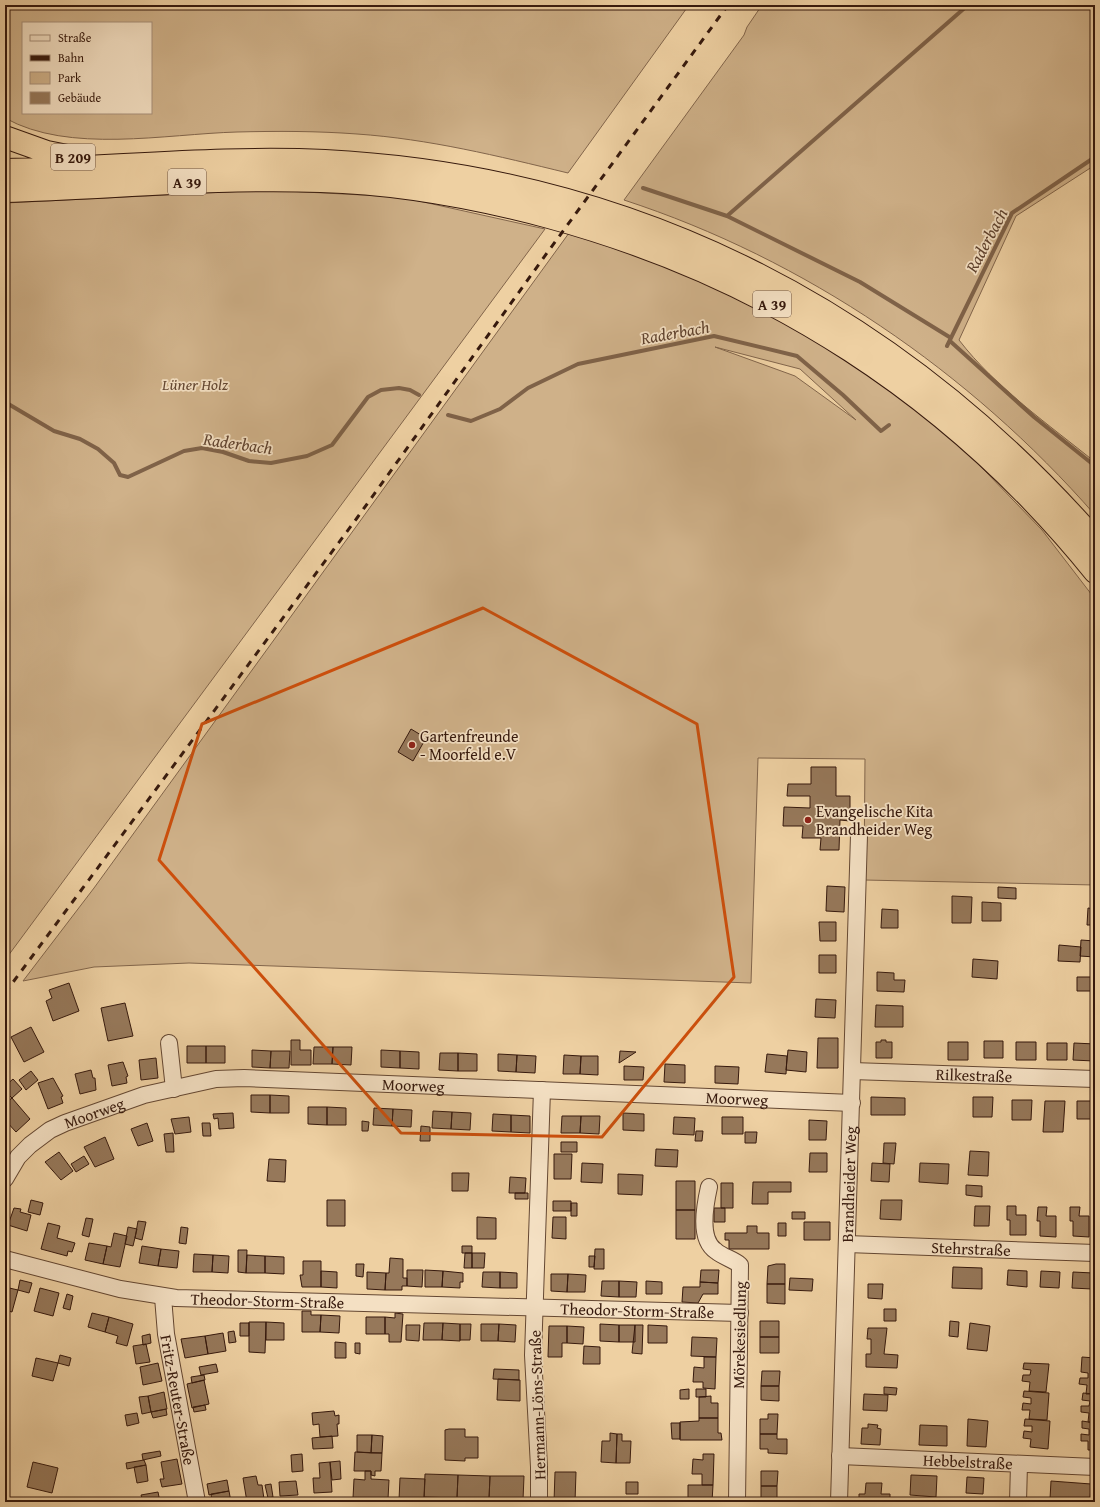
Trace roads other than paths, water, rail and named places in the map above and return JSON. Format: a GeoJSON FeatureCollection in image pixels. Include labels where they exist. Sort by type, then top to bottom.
{"type":"FeatureCollection","features":[{"type":"Feature","properties":{"kind":"highway","name":"B 209"},"geometry":{"type":"LineString","coordinates":[[5,136],[47,152],[88,160],[137,165]]}},
{"type":"Feature","properties":{"kind":"highway","name":"A 39"},"geometry":{"type":"LineString","coordinates":[[5,170],[282,160],[400,167],[452,174],[508,185],[602,211],[671,235],[733,262],[775,283],[826,312],[887,351],[950,398],[999,441],[1052,493],[1095,540]]}},
{"type":"Feature","properties":{"kind":"highway","name":"A 39"},"geometry":{"type":"LineString","coordinates":[[5,191],[235,180],[322,180],[370,184],[451,194],[501,204],[632,242],[697,268],[756,295],[819,330],[875,367],[913,395],[985,456],[1039,507],[1095,572]]}},
{"type":"Feature","properties":{"kind":"street","name":"Brandheider Weg"},"geometry":{"type":"LineString","coordinates":[[839,1502],[859,836]]}},
{"type":"Feature","properties":{"kind":"street"},"geometry":{"type":"LineString","coordinates":[[169,1043],[174,1089]]}},
{"type":"Feature","properties":{"kind":"street","name":"Rilkestraße"},"geometry":{"type":"LineString","coordinates":[[852,1071],[1095,1079]]}},
{"type":"Feature","properties":{"kind":"street","name":"Moorweg"},"geometry":{"type":"LineString","coordinates":[[5,1179],[25,1150],[50,1130],[132,1098],[216,1079],[244,1078],[852,1102]]}},
{"type":"Feature","properties":{"kind":"street"},"geometry":{"type":"LineString","coordinates":[[535,1308],[542,1090]]}},
{"type":"Feature","properties":{"kind":"street","name":"Mörekesiedlung"},"geometry":{"type":"LineString","coordinates":[[709,1187],[706,1201],[707,1240],[715,1251],[740,1265],[737,1502]]}},
{"type":"Feature","properties":{"kind":"street","name":"Stehrstraße"},"geometry":{"type":"LineString","coordinates":[[847,1244],[1095,1253]]}},
{"type":"Feature","properties":{"kind":"street","name":"Theodor-Storm-Straße"},"geometry":{"type":"LineString","coordinates":[[5,1259],[120,1289],[163,1297],[740,1313]]}},
{"type":"Feature","properties":{"kind":"street","name":"Fritz-Reuter-Straße"},"geometry":{"type":"LineString","coordinates":[[163,1297],[166,1334],[197,1502]]}},
{"type":"Feature","properties":{"kind":"street","name":"Hermann-Löns-Straße"},"geometry":{"type":"LineString","coordinates":[[535,1308],[533,1356],[539,1467],[539,1502]]}},
{"type":"Feature","properties":{"kind":"street","name":"Hebbelstraße"},"geometry":{"type":"LineString","coordinates":[[840,1456],[1095,1467]]}},
{"type":"Feature","properties":{"kind":"street"},"geometry":{"type":"LineString","coordinates":[[1018,1502],[1019,1464]]}},
{"type":"Feature","properties":{"kind":"waterway"},"geometry":{"type":"LineString","coordinates":[[951,338],[860,282],[727,216],[968,5]]}},
{"type":"Feature","properties":{"kind":"waterway","name":"Raderbach"},"geometry":{"type":"LineString","coordinates":[[947,346],[1012,213],[1095,157]]}},
{"type":"Feature","properties":{"kind":"waterway"},"geometry":{"type":"LineString","coordinates":[[643,188],[727,216]]}},
{"type":"Feature","properties":{"kind":"waterway","name":"Raderbach"},"geometry":{"type":"LineString","coordinates":[[448,415],[471,421],[500,409],[528,388],[578,364],[714,336],[797,356],[843,395],[881,431],[889,425]]}},
{"type":"Feature","properties":{"kind":"waterway"},"geometry":{"type":"LineString","coordinates":[[950,341],[1034,417],[1095,466]]}},
{"type":"Feature","properties":{"kind":"waterway","name":"Raderbach"},"geometry":{"type":"LineString","coordinates":[[5,402],[54,431],[80,439],[98,449],[114,463],[120,475],[128,477],[184,451],[202,448],[223,452],[249,461],[271,463],[307,456],[332,445],[368,397],[381,390],[399,388],[410,390],[419,395]]}},
{"type":"Feature","properties":{"kind":"railway"},"geometry":{"type":"LineString","coordinates":[[5,993],[357,518],[547,253],[728,5]]}},
{"type":"Feature","properties":{"kind":"place","name":"Gartenfreunde - Moorfeld e.V"},"geometry":{"type":"Point","coordinates":[412,745]}},
{"type":"Feature","properties":{"kind":"place","name":"Evangelische Kita Brandheider Weg"},"geometry":{"type":"Point","coordinates":[808,820]}},
{"type":"Feature","properties":{"kind":"park label","name":"Lüner Holz"},"geometry":{"type":"Point","coordinates":[195,384]}}]}
